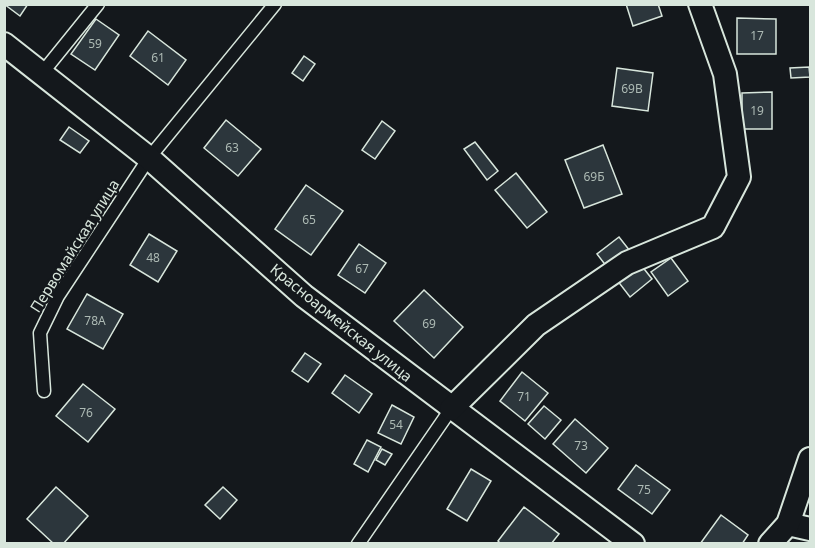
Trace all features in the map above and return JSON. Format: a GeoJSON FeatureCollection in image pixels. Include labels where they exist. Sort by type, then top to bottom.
{"type":"FeatureCollection","features":[{"type":"Feature","properties":{"kind":"street"},"geometry":{"type":"LineString","coordinates":[[451,409],[536,325],[627,263],[713,227],[739,177],[724,74],[700,4]]}},
{"type":"Feature","properties":{"kind":"street","name":"Красноармейская улица"},"geometry":{"type":"LineString","coordinates":[[4,44],[43,72],[149,158],[304,296],[451,409],[633,543]]}},
{"type":"Feature","properties":{"kind":"street"},"geometry":{"type":"LineString","coordinates":[[770,543],[800,526],[810,459]]}},
{"type":"Feature","properties":{"kind":"lane"},"geometry":{"type":"LineString","coordinates":[[43,72],[98,4]]}},
{"type":"Feature","properties":{"kind":"lane","name":"Первомайская улица"},"geometry":{"type":"LineString","coordinates":[[44,391],[39,333],[58,296],[149,158],[275,4]]}},
{"type":"Feature","properties":{"kind":"lane"},"geometry":{"type":"LineString","coordinates":[[358,543],[451,409]]}},
{"type":"Feature","properties":{"kind":"building"},"geometry":{"type":"Polygon","coordinates":[[[4,4],[28,4],[20,16],[4,4]]]}},
{"type":"Feature","properties":{"kind":"building"},"geometry":{"type":"Polygon","coordinates":[[[626,4],[658,4],[662,16],[633,26],[626,4]]]}},
{"type":"Feature","properties":{"kind":"building"},"geometry":{"type":"Polygon","coordinates":[[[737,18],[776,19],[776,54],[737,54],[737,18]]]}},
{"type":"Feature","properties":{"kind":"building"},"geometry":{"type":"Polygon","coordinates":[[[96,19],[119,35],[95,70],[71,54],[96,19]]]}},
{"type":"Feature","properties":{"kind":"building"},"geometry":{"type":"Polygon","coordinates":[[[148,31],[186,60],[168,85],[130,56],[148,31]]]}},
{"type":"Feature","properties":{"kind":"building"},"geometry":{"type":"Polygon","coordinates":[[[304,56],[315,64],[303,81],[292,73],[304,56]]]}},
{"type":"Feature","properties":{"kind":"building"},"geometry":{"type":"Polygon","coordinates":[[[809,67],[810,77],[791,78],[790,68],[809,67]]]}},
{"type":"Feature","properties":{"kind":"building"},"geometry":{"type":"Polygon","coordinates":[[[617,68],[653,73],[648,111],[612,106],[617,68]]]}},
{"type":"Feature","properties":{"kind":"building"},"geometry":{"type":"Polygon","coordinates":[[[772,92],[772,129],[742,129],[742,93],[772,92]]]}},
{"type":"Feature","properties":{"kind":"building"},"geometry":{"type":"Polygon","coordinates":[[[226,120],[261,149],[238,176],[204,148],[226,120]]]}},
{"type":"Feature","properties":{"kind":"building"},"geometry":{"type":"Polygon","coordinates":[[[382,121],[395,131],[375,159],[362,150],[382,121]]]}},
{"type":"Feature","properties":{"kind":"building"},"geometry":{"type":"Polygon","coordinates":[[[69,127],[89,141],[80,153],[60,140],[69,127]]]}},
{"type":"Feature","properties":{"kind":"building"},"geometry":{"type":"Polygon","coordinates":[[[475,142],[498,171],[487,180],[464,149],[475,142]]]}},
{"type":"Feature","properties":{"kind":"building"},"geometry":{"type":"Polygon","coordinates":[[[603,145],[622,194],[584,208],[565,160],[603,145]]]}},
{"type":"Feature","properties":{"kind":"building"},"geometry":{"type":"Polygon","coordinates":[[[516,173],[547,212],[527,228],[495,190],[516,173]]]}},
{"type":"Feature","properties":{"kind":"building"},"geometry":{"type":"Polygon","coordinates":[[[306,185],[343,211],[311,255],[275,229],[306,185]]]}},
{"type":"Feature","properties":{"kind":"building"},"geometry":{"type":"Polygon","coordinates":[[[149,234],[177,251],[158,282],[130,265],[149,234]]]}},
{"type":"Feature","properties":{"kind":"building"},"geometry":{"type":"Polygon","coordinates":[[[619,237],[652,279],[630,297],[597,254],[619,237]]]}},
{"type":"Feature","properties":{"kind":"building"},"geometry":{"type":"Polygon","coordinates":[[[359,244],[386,263],[365,293],[338,275],[359,244]]]}},
{"type":"Feature","properties":{"kind":"building"},"geometry":{"type":"Polygon","coordinates":[[[671,258],[688,281],[668,296],[651,272],[671,258]]]}},
{"type":"Feature","properties":{"kind":"building"},"geometry":{"type":"Polygon","coordinates":[[[424,290],[463,327],[434,358],[394,321],[424,290]]]}},
{"type":"Feature","properties":{"kind":"building"},"geometry":{"type":"Polygon","coordinates":[[[87,294],[123,314],[103,349],[67,329],[87,294]]]}},
{"type":"Feature","properties":{"kind":"building"},"geometry":{"type":"Polygon","coordinates":[[[305,353],[321,364],[308,382],[292,371],[305,353]]]}},
{"type":"Feature","properties":{"kind":"building"},"geometry":{"type":"Polygon","coordinates":[[[522,372],[548,393],[525,421],[500,401],[522,372]]]}},
{"type":"Feature","properties":{"kind":"building"},"geometry":{"type":"Polygon","coordinates":[[[345,375],[372,394],[359,413],[332,393],[345,375]]]}},
{"type":"Feature","properties":{"kind":"building"},"geometry":{"type":"Polygon","coordinates":[[[83,384],[115,409],[88,442],[56,416],[83,384]]]}},
{"type":"Feature","properties":{"kind":"building"},"geometry":{"type":"Polygon","coordinates":[[[392,405],[414,417],[401,444],[378,433],[392,405]]]}},
{"type":"Feature","properties":{"kind":"building"},"geometry":{"type":"Polygon","coordinates":[[[544,406],[561,420],[545,439],[528,424],[544,406]]]}},
{"type":"Feature","properties":{"kind":"building"},"geometry":{"type":"Polygon","coordinates":[[[575,419],[608,448],[586,473],[553,444],[575,419]]]}},
{"type":"Feature","properties":{"kind":"building"},"geometry":{"type":"Polygon","coordinates":[[[367,440],[381,447],[368,472],[354,464],[367,440]]]}},
{"type":"Feature","properties":{"kind":"building"},"geometry":{"type":"Polygon","coordinates":[[[382,449],[392,454],[385,465],[376,460],[382,449]]]}},
{"type":"Feature","properties":{"kind":"building"},"geometry":{"type":"Polygon","coordinates":[[[636,465],[670,490],[652,514],[618,489],[636,465]]]}},
{"type":"Feature","properties":{"kind":"building"},"geometry":{"type":"Polygon","coordinates":[[[471,469],[491,481],[467,521],[447,509],[471,469]]]}},
{"type":"Feature","properties":{"kind":"building"},"geometry":{"type":"Polygon","coordinates":[[[56,487],[88,516],[63,544],[54,544],[27,519],[56,487]]]}},
{"type":"Feature","properties":{"kind":"building"},"geometry":{"type":"Polygon","coordinates":[[[223,487],[237,500],[220,519],[205,505],[223,487]]]}},
{"type":"Feature","properties":{"kind":"building"},"geometry":{"type":"Polygon","coordinates":[[[524,507],[559,534],[551,544],[501,544],[498,541],[524,507]]]}},
{"type":"Feature","properties":{"kind":"building"},"geometry":{"type":"Polygon","coordinates":[[[721,515],[748,535],[742,544],[700,544],[721,515]]]}}]}
